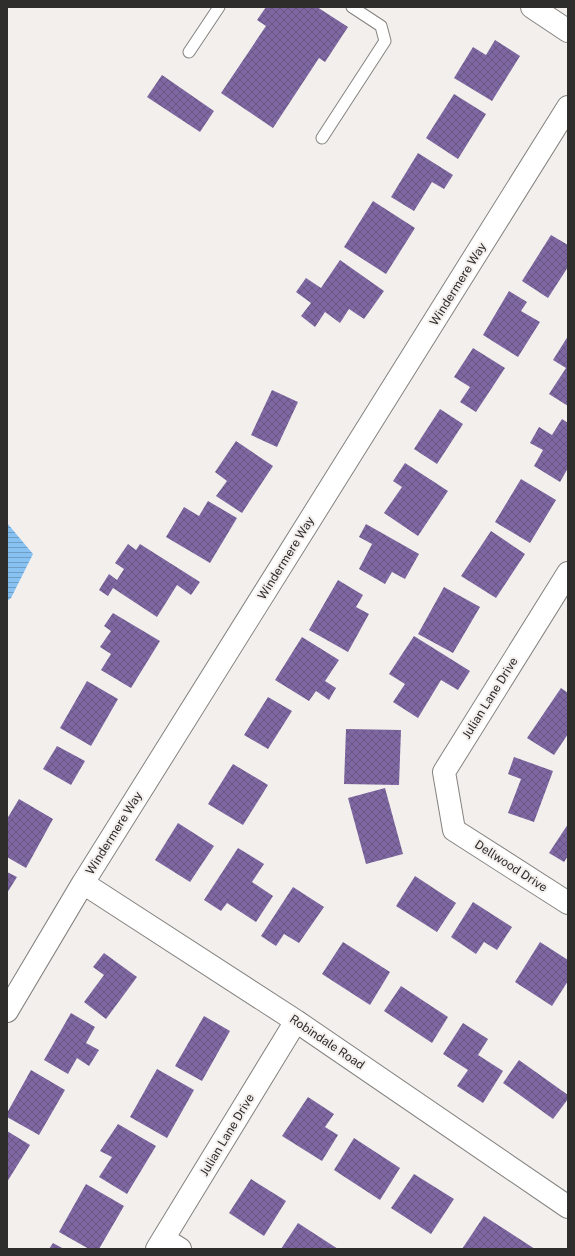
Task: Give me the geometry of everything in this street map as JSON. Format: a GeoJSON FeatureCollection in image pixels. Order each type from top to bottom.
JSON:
{"type":"FeatureCollection","features":[{"type":"Feature","properties":{"kind":"street"},"geometry":{"type":"LineString","coordinates":[[532,7],[568,31]]}},
{"type":"Feature","properties":{"kind":"street","name":"Windermere Way"},"geometry":{"type":"LineString","coordinates":[[7,1011],[83,883],[568,107]]}},
{"type":"Feature","properties":{"kind":"street","name":"Julian Lane Drive"},"geometry":{"type":"LineString","coordinates":[[454,830],[444,772],[568,573]]}},
{"type":"Feature","properties":{"kind":"street","name":"Dellwood Drive"},"geometry":{"type":"LineString","coordinates":[[454,830],[568,903]]}},
{"type":"Feature","properties":{"kind":"street","name":"Robindale Road"},"geometry":{"type":"LineString","coordinates":[[83,883],[296,1021],[568,1207]]}},
{"type":"Feature","properties":{"kind":"street","name":"Julian Lane Drive"},"geometry":{"type":"LineString","coordinates":[[167,1246],[296,1021]]}},
{"type":"Feature","properties":{"kind":"lane"},"geometry":{"type":"LineString","coordinates":[[189,52],[219,7]]}},
{"type":"Feature","properties":{"kind":"lane"},"geometry":{"type":"LineString","coordinates":[[322,138],[385,41],[381,26],[352,7]]}},
{"type":"Feature","properties":{"kind":"water"},"geometry":{"type":"Polygon","coordinates":[[[7,523],[33,554],[11,598],[7,601],[7,523]]]}},
{"type":"Feature","properties":{"kind":"building"},"geometry":{"type":"Polygon","coordinates":[[[266,7],[317,7],[348,27],[325,62],[319,58],[273,128],[221,93],[266,26],[257,20],[266,7]]]}},
{"type":"Feature","properties":{"kind":"building"},"geometry":{"type":"Polygon","coordinates":[[[495,40],[520,56],[492,101],[454,78],[473,47],[486,55],[495,40]]]}},
{"type":"Feature","properties":{"kind":"building"},"geometry":{"type":"Polygon","coordinates":[[[162,75],[214,111],[200,132],[147,97],[162,75]]]}},
{"type":"Feature","properties":{"kind":"building"},"geometry":{"type":"Polygon","coordinates":[[[454,94],[486,114],[458,159],[426,138],[454,94]]]}},
{"type":"Feature","properties":{"kind":"building"},"geometry":{"type":"Polygon","coordinates":[[[418,153],[453,175],[444,189],[432,182],[414,211],[391,197],[418,153]]]}},
{"type":"Feature","properties":{"kind":"building"},"geometry":{"type":"Polygon","coordinates":[[[373,201],[415,228],[386,274],[344,247],[373,201]]]}},
{"type":"Feature","properties":{"kind":"building"},"geometry":{"type":"Polygon","coordinates":[[[551,235],[568,245],[568,267],[548,298],[522,281],[551,235]]]}},
{"type":"Feature","properties":{"kind":"building"},"geometry":{"type":"Polygon","coordinates":[[[340,260],[384,291],[364,319],[349,309],[340,323],[325,312],[315,327],[301,316],[311,303],[296,292],[306,278],[321,288],[340,260]]]}},
{"type":"Feature","properties":{"kind":"building"},"geometry":{"type":"Polygon","coordinates":[[[509,291],[527,302],[521,311],[540,322],[518,357],[483,335],[509,291]]]}},
{"type":"Feature","properties":{"kind":"building"},"geometry":{"type":"Polygon","coordinates":[[[568,336],[568,406],[549,394],[566,368],[553,360],[568,336]]]}},
{"type":"Feature","properties":{"kind":"building"},"geometry":{"type":"Polygon","coordinates":[[[473,348],[505,368],[476,412],[460,402],[470,387],[454,377],[473,348]]]}},
{"type":"Feature","properties":{"kind":"building"},"geometry":{"type":"Polygon","coordinates":[[[272,390],[298,402],[277,447],[251,435],[272,390]]]}},
{"type":"Feature","properties":{"kind":"building"},"geometry":{"type":"Polygon","coordinates":[[[440,409],[463,424],[437,464],[414,449],[440,409]]]}},
{"type":"Feature","properties":{"kind":"building"},"geometry":{"type":"Polygon","coordinates":[[[562,419],[568,423],[568,468],[560,482],[534,466],[543,450],[530,443],[539,427],[552,435],[562,419]]]}},
{"type":"Feature","properties":{"kind":"building"},"geometry":{"type":"Polygon","coordinates":[[[236,441],[273,466],[242,513],[216,496],[227,481],[215,472],[236,441]]]}},
{"type":"Feature","properties":{"kind":"building"},"geometry":{"type":"Polygon","coordinates":[[[405,463],[448,491],[418,536],[384,513],[402,487],[393,481],[405,463]]]}},
{"type":"Feature","properties":{"kind":"building"},"geometry":{"type":"Polygon","coordinates":[[[521,479],[556,500],[530,543],[495,522],[521,479]]]}},
{"type":"Feature","properties":{"kind":"building"},"geometry":{"type":"Polygon","coordinates":[[[208,501],[237,518],[210,563],[166,537],[184,507],[199,516],[208,501]]]}},
{"type":"Feature","properties":{"kind":"building"},"geometry":{"type":"Polygon","coordinates":[[[366,524],[419,554],[405,579],[392,572],[385,584],[359,569],[372,544],[359,537],[366,524]]]}},
{"type":"Feature","properties":{"kind":"building"},"geometry":{"type":"Polygon","coordinates":[[[491,531],[525,554],[496,598],[461,576],[491,531]]]}},
{"type":"Feature","properties":{"kind":"building"},"geometry":{"type":"Polygon","coordinates":[[[128,544],[136,550],[140,544],[200,582],[191,595],[177,585],[157,617],[113,588],[108,596],[99,590],[109,574],[117,580],[124,569],[115,563],[128,544]]]}},
{"type":"Feature","properties":{"kind":"building"},"geometry":{"type":"Polygon","coordinates":[[[338,580],[363,595],[356,607],[369,614],[348,652],[309,630],[338,580]]]}},
{"type":"Feature","properties":{"kind":"building"},"geometry":{"type":"Polygon","coordinates":[[[444,587],[480,607],[453,653],[418,634],[444,587]]]}},
{"type":"Feature","properties":{"kind":"building"},"geometry":{"type":"Polygon","coordinates":[[[113,613],[160,641],[131,688],[101,670],[111,654],[100,647],[111,631],[104,626],[113,613]]]}},
{"type":"Feature","properties":{"kind":"building"},"geometry":{"type":"Polygon","coordinates":[[[414,636],[470,671],[458,690],[441,680],[418,718],[393,702],[405,684],[389,674],[414,636]]]}},
{"type":"Feature","properties":{"kind":"building"},"geometry":{"type":"Polygon","coordinates":[[[302,637],[339,660],[325,681],[336,688],[329,700],[316,691],[309,701],[275,680],[302,637]]]}},
{"type":"Feature","properties":{"kind":"building"},"geometry":{"type":"Polygon","coordinates":[[[87,681],[118,699],[91,746],[60,728],[87,681]]]}},
{"type":"Feature","properties":{"kind":"building"},"geometry":{"type":"Polygon","coordinates":[[[561,688],[568,693],[568,734],[554,755],[527,738],[561,688]]]}},
{"type":"Feature","properties":{"kind":"building"},"geometry":{"type":"Polygon","coordinates":[[[268,697],[292,711],[268,749],[244,735],[268,697]]]}},
{"type":"Feature","properties":{"kind":"building"},"geometry":{"type":"Polygon","coordinates":[[[346,729],[401,730],[399,785],[344,784],[346,729]]]}},
{"type":"Feature","properties":{"kind":"building"},"geometry":{"type":"Polygon","coordinates":[[[57,746],[85,761],[71,785],[43,769],[57,746]]]}},
{"type":"Feature","properties":{"kind":"building"},"geometry":{"type":"Polygon","coordinates":[[[514,757],[553,771],[534,822],[508,813],[521,779],[508,774],[514,757]]]}},
{"type":"Feature","properties":{"kind":"building"},"geometry":{"type":"Polygon","coordinates":[[[233,764],[268,785],[243,825],[208,804],[233,764]]]}},
{"type":"Feature","properties":{"kind":"building"},"geometry":{"type":"Polygon","coordinates":[[[385,788],[403,854],[366,864],[348,798],[385,788]]]}},
{"type":"Feature","properties":{"kind":"building"},"geometry":{"type":"Polygon","coordinates":[[[19,799],[53,819],[26,868],[7,857],[7,819],[19,799]]]}},
{"type":"Feature","properties":{"kind":"building"},"geometry":{"type":"Polygon","coordinates":[[[178,823],[214,846],[190,882],[155,860],[178,823]]]}},
{"type":"Feature","properties":{"kind":"building"},"geometry":{"type":"Polygon","coordinates":[[[568,824],[568,856],[564,862],[549,853],[568,824]]]}},
{"type":"Feature","properties":{"kind":"building"},"geometry":{"type":"Polygon","coordinates":[[[238,848],[264,864],[252,882],[273,896],[256,922],[227,903],[221,911],[204,900],[238,848]]]}},
{"type":"Feature","properties":{"kind":"building"},"geometry":{"type":"Polygon","coordinates":[[[7,872],[17,877],[7,893],[7,872]]]}},
{"type":"Feature","properties":{"kind":"building"},"geometry":{"type":"Polygon","coordinates":[[[415,876],[456,903],[437,932],[396,906],[415,876]]]}},
{"type":"Feature","properties":{"kind":"building"},"geometry":{"type":"Polygon","coordinates":[[[293,887],[324,907],[299,943],[284,934],[276,946],[261,936],[293,887]]]}},
{"type":"Feature","properties":{"kind":"building"},"geometry":{"type":"Polygon","coordinates":[[[473,902],[512,927],[497,950],[484,942],[476,954],[451,937],[473,902]]]}},
{"type":"Feature","properties":{"kind":"building"},"geometry":{"type":"Polygon","coordinates":[[[343,942],[390,972],[370,1005],[322,974],[343,942]]]}},
{"type":"Feature","properties":{"kind":"building"},"geometry":{"type":"Polygon","coordinates":[[[540,942],[568,960],[568,981],[552,1006],[515,982],[540,942]]]}},
{"type":"Feature","properties":{"kind":"building"},"geometry":{"type":"Polygon","coordinates":[[[104,953],[137,977],[106,1019],[84,1002],[104,975],[93,967],[104,953]]]}},
{"type":"Feature","properties":{"kind":"building"},"geometry":{"type":"Polygon","coordinates":[[[401,986],[448,1017],[432,1043],[384,1011],[401,986]]]}},
{"type":"Feature","properties":{"kind":"building"},"geometry":{"type":"Polygon","coordinates":[[[71,1013],[95,1027],[86,1043],[99,1050],[89,1066],[77,1058],[68,1074],[44,1060],[71,1013]]]}},
{"type":"Feature","properties":{"kind":"building"},"geometry":{"type":"Polygon","coordinates":[[[204,1016],[230,1031],[202,1081],[175,1066],[204,1016]]]}},
{"type":"Feature","properties":{"kind":"building"},"geometry":{"type":"Polygon","coordinates":[[[463,1023],[488,1039],[478,1055],[503,1071],[483,1103],[457,1086],[468,1070],[443,1054],[463,1023]]]}},
{"type":"Feature","properties":{"kind":"building"},"geometry":{"type":"Polygon","coordinates":[[[519,1060],[568,1095],[568,1099],[553,1119],[503,1083],[519,1060]]]}},
{"type":"Feature","properties":{"kind":"building"},"geometry":{"type":"Polygon","coordinates":[[[157,1069],[194,1090],[167,1138],[130,1117],[157,1069]]]}},
{"type":"Feature","properties":{"kind":"building"},"geometry":{"type":"Polygon","coordinates":[[[31,1070],[65,1090],[39,1135],[7,1117],[7,1113],[31,1070]]]}},
{"type":"Feature","properties":{"kind":"building"},"geometry":{"type":"Polygon","coordinates":[[[308,1097],[334,1114],[325,1127],[338,1135],[322,1161],[282,1136],[308,1097]]]}},
{"type":"Feature","properties":{"kind":"building"},"geometry":{"type":"Polygon","coordinates":[[[118,1124],[156,1146],[127,1194],[99,1177],[112,1157],[100,1151],[118,1124]]]}},
{"type":"Feature","properties":{"kind":"building"},"geometry":{"type":"Polygon","coordinates":[[[7,1131],[30,1145],[7,1182],[7,1131]]]}},
{"type":"Feature","properties":{"kind":"building"},"geometry":{"type":"Polygon","coordinates":[[[354,1138],[400,1168],[380,1200],[334,1170],[354,1138]]]}},
{"type":"Feature","properties":{"kind":"building"},"geometry":{"type":"Polygon","coordinates":[[[414,1174],[454,1199],[431,1234],[391,1208],[414,1174]]]}},
{"type":"Feature","properties":{"kind":"building"},"geometry":{"type":"Polygon","coordinates":[[[251,1179],[286,1201],[264,1236],[229,1213],[251,1179]]]}},
{"type":"Feature","properties":{"kind":"building"},"geometry":{"type":"Polygon","coordinates":[[[86,1184],[124,1206],[99,1249],[89,1249],[59,1232],[86,1184]]]}},
{"type":"Feature","properties":{"kind":"building"},"geometry":{"type":"Polygon","coordinates":[[[484,1216],[535,1249],[462,1249],[484,1216]]]}},
{"type":"Feature","properties":{"kind":"building"},"geometry":{"type":"Polygon","coordinates":[[[298,1223],[338,1249],[281,1249],[298,1223]]]}},
{"type":"Feature","properties":{"kind":"building"},"geometry":{"type":"Polygon","coordinates":[[[53,1243],[64,1249],[49,1249],[53,1243]]]}}]}
